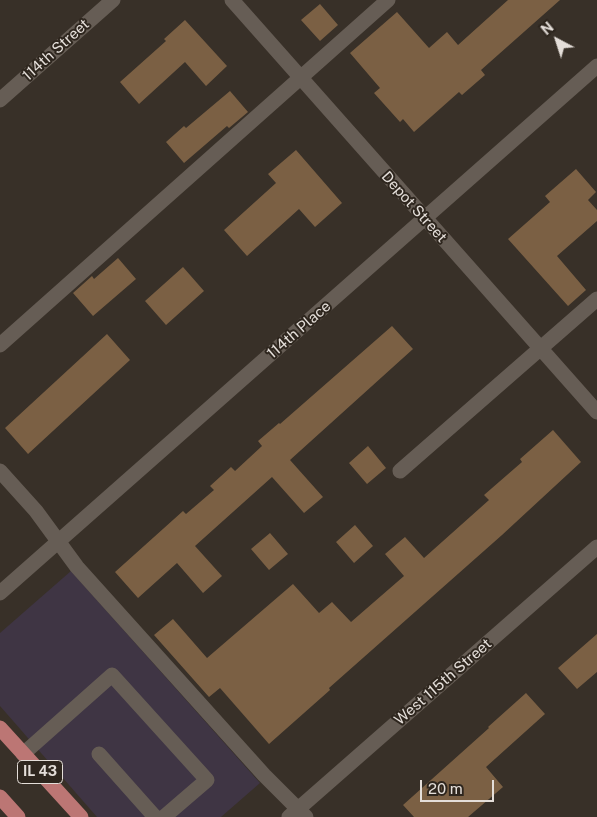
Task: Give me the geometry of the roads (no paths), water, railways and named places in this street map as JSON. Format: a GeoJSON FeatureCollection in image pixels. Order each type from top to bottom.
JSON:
{"type":"FeatureCollection","features":[{"type":"Feature","properties":{"kind":"main road","name":"IL 43"},"geometry":{"type":"LineString","coordinates":[[0,728],[81,817]]}},
{"type":"Feature","properties":{"kind":"main road","name":"IL 43"},"geometry":{"type":"LineString","coordinates":[[0,797],[18,817]]}},
{"type":"Feature","properties":{"kind":"street","name":"114th Street"},"geometry":{"type":"LineString","coordinates":[[0,100],[113,0]]}},
{"type":"Feature","properties":{"kind":"street","name":"Depot Street"},"geometry":{"type":"LineString","coordinates":[[232,0],[597,412]]}},
{"type":"Feature","properties":{"kind":"street"},"geometry":{"type":"LineString","coordinates":[[0,345],[388,0]]}},
{"type":"Feature","properties":{"kind":"street","name":"114th Place"},"geometry":{"type":"LineString","coordinates":[[0,593],[597,66]]}},
{"type":"Feature","properties":{"kind":"street"},"geometry":{"type":"LineString","coordinates":[[400,471],[597,299]]}},
{"type":"Feature","properties":{"kind":"street"},"geometry":{"type":"LineString","coordinates":[[0,471],[36,511],[84,574],[298,814]]}},
{"type":"Feature","properties":{"kind":"street","name":"West 115th Street"},"geometry":{"type":"LineString","coordinates":[[298,814],[597,547]]}},
{"type":"Feature","properties":{"kind":"street"},"geometry":{"type":"LineString","coordinates":[[24,754],[112,675],[207,780],[164,817]]}},
{"type":"Feature","properties":{"kind":"street"},"geometry":{"type":"LineString","coordinates":[[99,754],[155,817]]}}]}
